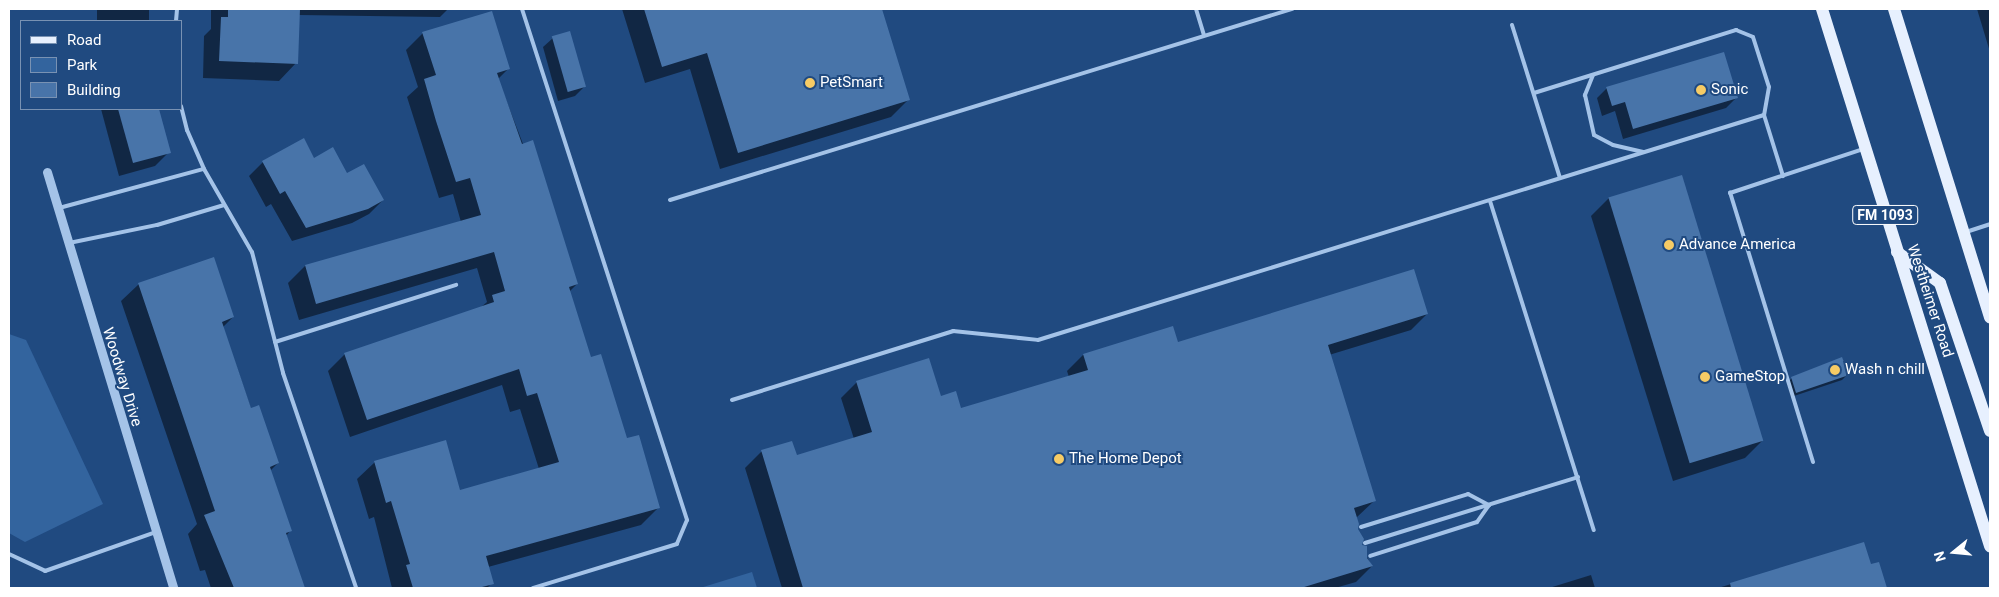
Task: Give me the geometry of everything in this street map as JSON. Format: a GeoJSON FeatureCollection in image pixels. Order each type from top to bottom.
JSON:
{"type":"FeatureCollection","features":[{"type":"Feature","properties":{"kind":"main road","name":"Westheimer Road"},"geometry":{"type":"LineString","coordinates":[[1822,9],[1990,546]]}},
{"type":"Feature","properties":{"kind":"main road"},"geometry":{"type":"LineString","coordinates":[[1894,9],[1990,317]]}},
{"type":"Feature","properties":{"kind":"main road"},"geometry":{"type":"LineString","coordinates":[[1897,252],[1940,283],[1990,431]]}},
{"type":"Feature","properties":{"kind":"street","name":"Woodway Drive"},"geometry":{"type":"LineString","coordinates":[[47,172],[67,244],[173,588]]}},
{"type":"Feature","properties":{"kind":"lane"},"geometry":{"type":"LineString","coordinates":[[522,9],[687,520],[677,544],[534,588]]}},
{"type":"Feature","properties":{"kind":"lane"},"geometry":{"type":"LineString","coordinates":[[1196,9],[1204,36]]}},
{"type":"Feature","properties":{"kind":"lane"},"geometry":{"type":"LineString","coordinates":[[670,200],[1292,9]]}},
{"type":"Feature","properties":{"kind":"lane"},"geometry":{"type":"LineString","coordinates":[[1512,25],[1560,178]]}},
{"type":"Feature","properties":{"kind":"lane"},"geometry":{"type":"LineString","coordinates":[[1534,93],[1736,30],[1753,37],[1769,87],[1764,114],[1783,176]]}},
{"type":"Feature","properties":{"kind":"lane"},"geometry":{"type":"LineString","coordinates":[[1593,75],[1585,95],[1594,135],[1613,146],[1646,152]]}},
{"type":"Feature","properties":{"kind":"lane"},"geometry":{"type":"LineString","coordinates":[[182,110],[187,130],[204,169],[252,252],[275,342],[356,588]]}},
{"type":"Feature","properties":{"kind":"lane"},"geometry":{"type":"LineString","coordinates":[[732,400],[953,332],[1038,340],[1490,201],[1764,114]]}},
{"type":"Feature","properties":{"kind":"lane"},"geometry":{"type":"LineString","coordinates":[[1813,462],[1730,193],[1865,148]]}},
{"type":"Feature","properties":{"kind":"lane"},"geometry":{"type":"LineString","coordinates":[[57,209],[204,169]]}},
{"type":"Feature","properties":{"kind":"lane"},"geometry":{"type":"LineString","coordinates":[[1490,201],[1594,530]]}},
{"type":"Feature","properties":{"kind":"lane"},"geometry":{"type":"LineString","coordinates":[[67,244],[156,226],[224,205]]}},
{"type":"Feature","properties":{"kind":"lane"},"geometry":{"type":"LineString","coordinates":[[1964,232],[1990,224]]}},
{"type":"Feature","properties":{"kind":"lane"},"geometry":{"type":"LineString","coordinates":[[275,342],[456,285]]}},
{"type":"Feature","properties":{"kind":"lane"},"geometry":{"type":"LineString","coordinates":[[1365,543],[1578,477]]}},
{"type":"Feature","properties":{"kind":"lane"},"geometry":{"type":"LineString","coordinates":[[1361,527],[1468,494],[1489,505]]}},
{"type":"Feature","properties":{"kind":"lane"},"geometry":{"type":"LineString","coordinates":[[1370,556],[1476,522],[1489,505]]}},
{"type":"Feature","properties":{"kind":"lane"},"geometry":{"type":"LineString","coordinates":[[9,554],[45,571],[156,532]]}},
{"type":"Feature","properties":{"kind":"green space"},"geometry":{"type":"Polygon","coordinates":[[[9,334],[26,340],[103,504],[25,542],[9,533],[9,334]]]}},
{"type":"Feature","properties":{"kind":"green space"},"geometry":{"type":"Polygon","coordinates":[[[752,572],[757,588],[700,588],[752,572]]]}},
{"type":"Feature","properties":{"kind":"building"},"geometry":{"type":"Polygon","coordinates":[[[228,9],[300,9],[298,64],[219,61],[221,17],[228,17],[228,9]]]}},
{"type":"Feature","properties":{"kind":"building","name":"PetSmart"},"geometry":{"type":"Polygon","coordinates":[[[644,9],[882,9],[910,100],[738,153],[707,53],[662,67],[644,9]]]}},
{"type":"Feature","properties":{"kind":"building"},"geometry":{"type":"Polygon","coordinates":[[[492,11],[510,69],[497,73],[522,144],[533,140],[578,284],[569,287],[591,357],[601,354],[627,438],[639,435],[660,508],[486,556],[494,584],[478,588],[413,588],[406,565],[410,564],[391,501],[386,503],[374,461],[446,440],[460,490],[559,462],[537,393],[527,396],[519,369],[367,420],[344,353],[494,302],[492,295],[505,291],[494,252],[316,304],[305,265],[481,215],[470,178],[456,182],[436,121],[424,79],[436,75],[422,32],[492,11]]]}},
{"type":"Feature","properties":{"kind":"building"},"geometry":{"type":"Polygon","coordinates":[[[570,31],[586,87],[568,92],[552,36],[570,31]]]}},
{"type":"Feature","properties":{"kind":"building"},"geometry":{"type":"Polygon","coordinates":[[[1724,52],[1738,98],[1633,129],[1625,102],[1612,106],[1606,87],[1724,52]]]}},
{"type":"Feature","properties":{"kind":"building"},"geometry":{"type":"Polygon","coordinates":[[[118,110],[159,110],[171,153],[133,163],[118,110]]]}},
{"type":"Feature","properties":{"kind":"building"},"geometry":{"type":"Polygon","coordinates":[[[304,138],[314,158],[333,147],[347,173],[364,164],[384,200],[368,209],[306,228],[285,191],[280,194],[262,161],[304,138]]]}},
{"type":"Feature","properties":{"kind":"building"},"geometry":{"type":"Polygon","coordinates":[[[1682,175],[1763,441],[1690,463],[1608,198],[1682,175]]]}},
{"type":"Feature","properties":{"kind":"building"},"geometry":{"type":"Polygon","coordinates":[[[214,257],[234,317],[222,322],[251,408],[259,405],[279,463],[270,467],[292,531],[286,533],[305,588],[234,588],[204,515],[215,511],[138,283],[214,257]]]}},
{"type":"Feature","properties":{"kind":"building","name":"The Home Depot"},"geometry":{"type":"Polygon","coordinates":[[[1414,269],[1428,314],[1328,345],[1376,501],[1354,508],[1359,524],[1358,529],[1364,539],[1362,545],[1367,546],[1367,558],[1373,566],[1301,588],[803,588],[761,450],[792,441],[797,455],[872,432],[856,381],[929,358],[941,396],[956,391],[961,408],[1088,370],[1083,354],[1173,326],[1178,342],[1414,269]]]}},
{"type":"Feature","properties":{"kind":"building"},"geometry":{"type":"Polygon","coordinates":[[[1842,357],[1849,375],[1796,393],[1791,377],[1842,357]]]}},
{"type":"Feature","properties":{"kind":"building"},"geometry":{"type":"Polygon","coordinates":[[[1864,542],[1871,564],[1879,562],[1887,588],[1731,588],[1730,583],[1864,542]]]}},
{"type":"Feature","properties":{"kind":"place","name":"PetSmart"},"geometry":{"type":"Point","coordinates":[810,83]}},
{"type":"Feature","properties":{"kind":"place","name":"Sonic"},"geometry":{"type":"Point","coordinates":[1701,90]}},
{"type":"Feature","properties":{"kind":"place","name":"Advance America"},"geometry":{"type":"Point","coordinates":[1669,245]}},
{"type":"Feature","properties":{"kind":"place","name":"Wash n chill"},"geometry":{"type":"Point","coordinates":[1835,370]}},
{"type":"Feature","properties":{"kind":"place","name":"GameStop"},"geometry":{"type":"Point","coordinates":[1705,377]}},
{"type":"Feature","properties":{"kind":"place","name":"The Home Depot"},"geometry":{"type":"Point","coordinates":[1059,459]}}]}
